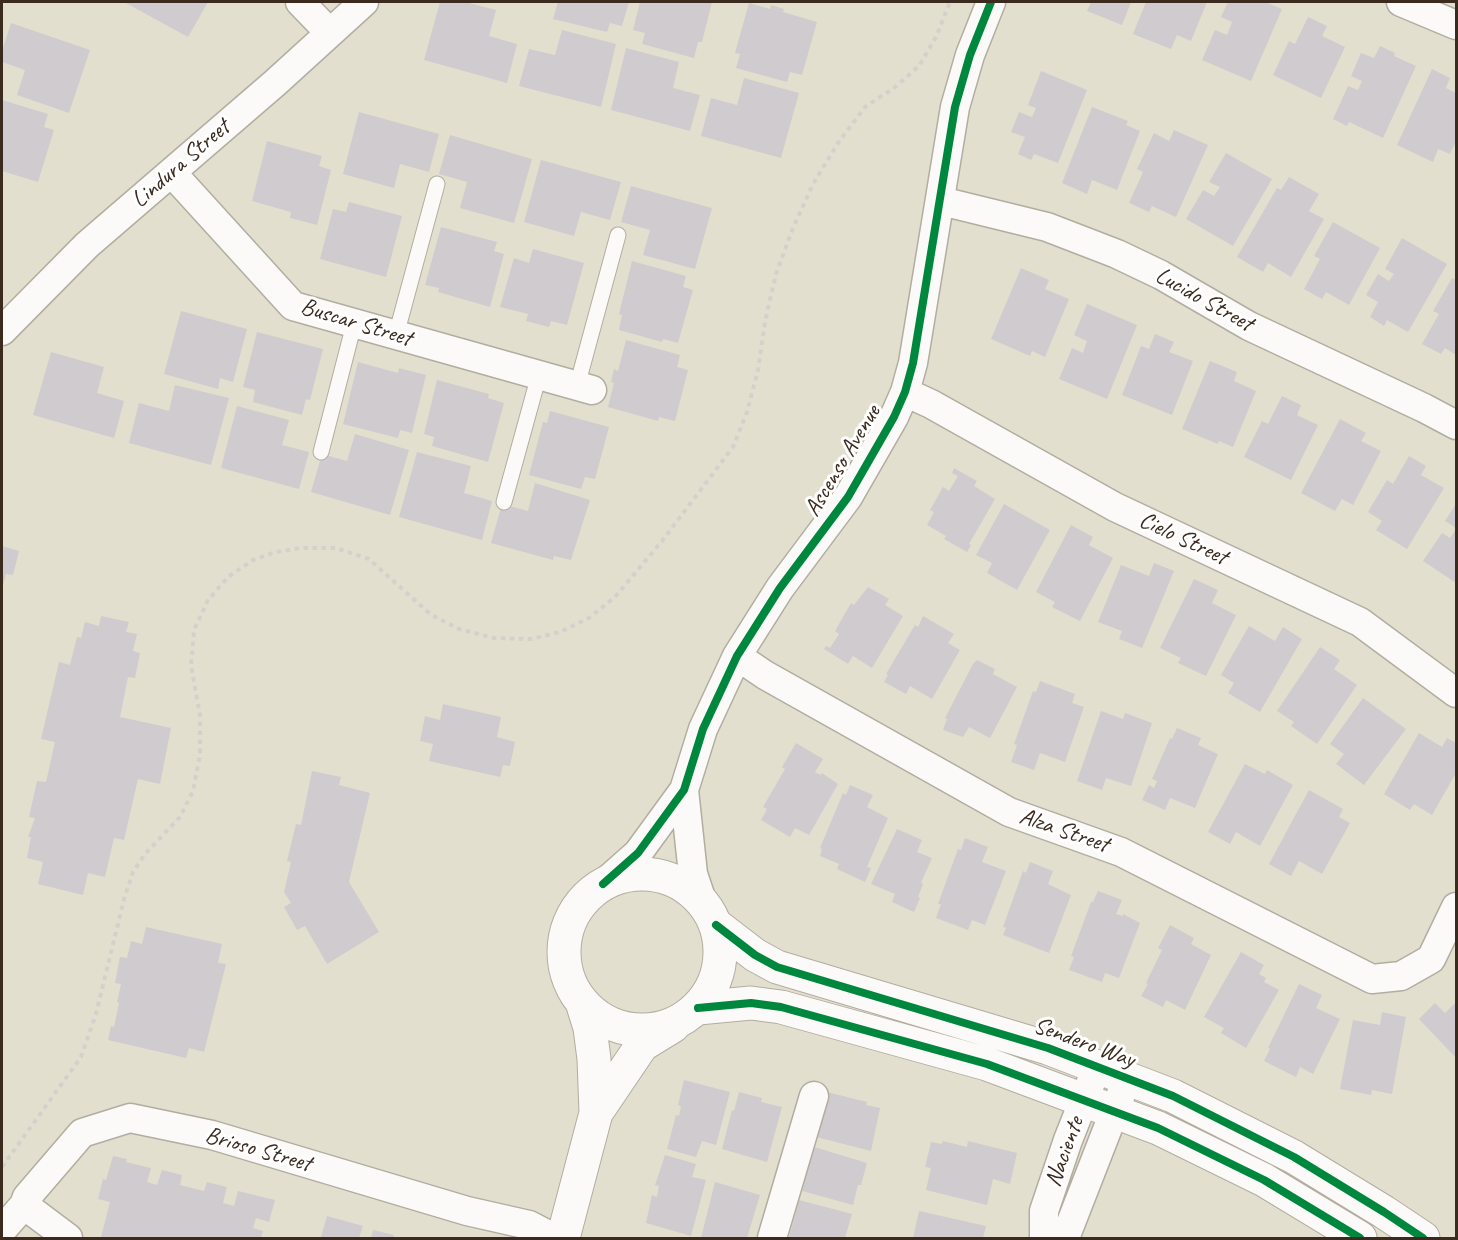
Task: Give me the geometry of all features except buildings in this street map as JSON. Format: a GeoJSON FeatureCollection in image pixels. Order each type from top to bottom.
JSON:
{"type":"FeatureCollection","features":[{"type":"Feature","properties":{"kind":"street"},"geometry":{"type":"LineString","coordinates":[[300,2],[330,33]]}},
{"type":"Feature","properties":{"kind":"street","name":"Lindura Street"},"geometry":{"type":"LineString","coordinates":[[6,316],[364,2]]}},
{"type":"Feature","properties":{"kind":"street","name":"Ascenso Avenue"},"geometry":{"type":"LineString","coordinates":[[563,1239],[596,1113],[590,1028],[582,1002],[568,978],[564,951],[568,924],[582,901],[638,853],[684,790],[703,729],[737,657],[780,588],[848,497],[874,453],[904,392],[913,363],[955,107],[970,55],[991,2]]}},
{"type":"Feature","properties":{"kind":"street"},"geometry":{"type":"LineString","coordinates":[[1401,2],[1456,25]]}},
{"type":"Feature","properties":{"kind":"street","name":"Buscar Street"},"geometry":{"type":"LineString","coordinates":[[172,172],[293,306],[585,388]]}},
{"type":"Feature","properties":{"kind":"street","name":"Lucido Street"},"geometry":{"type":"LineString","coordinates":[[941,201],[1047,227],[1118,254],[1161,275],[1249,326],[1456,425]]}},
{"type":"Feature","properties":{"kind":"street","name":"Cielo Street"},"geometry":{"type":"LineString","coordinates":[[904,392],[931,404],[1114,507],[1360,622],[1456,693]]}},
{"type":"Feature","properties":{"kind":"street","name":"Alza Street"},"geometry":{"type":"LineString","coordinates":[[737,657],[1009,812],[1121,852],[1372,979],[1401,976],[1431,958],[1456,907]]}},
{"type":"Feature","properties":{"kind":"street","name":"Ascenso Avenue"},"geometry":{"type":"LineString","coordinates":[[596,1113],[642,1045],[690,1014],[711,990],[719,969],[721,947],[692,865],[684,790]]}},
{"type":"Feature","properties":{"kind":"street","name":"Ascenso Avenue"},"geometry":{"type":"LineString","coordinates":[[603,884],[629,874],[656,874],[682,884],[709,913]]}},
{"type":"Feature","properties":{"kind":"street","name":"Sendero Way"},"geometry":{"type":"LineString","coordinates":[[709,913],[755,955],[777,967],[1048,1048],[1173,1096],[1294,1157],[1384,1212],[1423,1239]]}},
{"type":"Feature","properties":{"kind":"street","name":"Ascenso Avenue"},"geometry":{"type":"LineString","coordinates":[[582,1002],[602,1020],[628,1029],[655,1030],[690,1014]]}},
{"type":"Feature","properties":{"kind":"street"},"geometry":{"type":"LineString","coordinates":[[690,1014],[751,1003],[781,1007],[987,1064],[1116,1110],[1158,1128],[1264,1180],[1360,1239]]}},
{"type":"Feature","properties":{"kind":"street","name":"Naciente"},"geometry":{"type":"LineString","coordinates":[[1044,1239],[1044,1211],[1068,1140],[1097,1067]]}},
{"type":"Feature","properties":{"kind":"street","name":"Naciente"},"geometry":{"type":"LineString","coordinates":[[1065,1239],[1127,1079]]}},
{"type":"Feature","properties":{"kind":"street"},"geometry":{"type":"LineString","coordinates":[[772,1239],[814,1096]]}},
{"type":"Feature","properties":{"kind":"street","name":"Brioso Street"},"geometry":{"type":"LineString","coordinates":[[2,1230],[82,1133],[130,1118],[212,1135],[467,1211],[528,1225],[554,1239]]}},
{"type":"Feature","properties":{"kind":"street"},"geometry":{"type":"LineString","coordinates":[[24,1205],[68,1239]]}},
{"type":"Feature","properties":{"kind":"lane"},"geometry":{"type":"LineString","coordinates":[[396,335],[437,184]]}},
{"type":"Feature","properties":{"kind":"lane"},"geometry":{"type":"LineString","coordinates":[[585,388],[618,235]]}},
{"type":"Feature","properties":{"kind":"lane"},"geometry":{"type":"LineString","coordinates":[[321,452],[354,324]]}},
{"type":"Feature","properties":{"kind":"lane"},"geometry":{"type":"LineString","coordinates":[[504,502],[539,375]]}},
{"type":"Feature","properties":{"kind":"path"},"geometry":{"type":"LineString","coordinates":[[2,1167],[81,1057],[96,1014],[124,899],[133,872],[145,854],[180,817],[193,790],[200,755],[200,715],[191,666],[194,630],[208,600],[228,577],[253,560],[276,552],[301,548],[336,548],[369,559],[430,614],[467,632],[494,639],[531,639],[560,632],[589,618],[615,597],[733,447],[747,412],[758,370],[765,322],[776,274],[813,184],[838,143],[865,107],[894,88],[918,66],[936,37],[950,2]]}},
{"type":"Feature","properties":{"kind":"cycle path"},"geometry":{"type":"LineString","coordinates":[[603,884],[638,853],[684,790],[703,729],[737,656],[780,588],[848,497],[894,417],[905,392],[913,363],[955,107],[970,55],[991,2]]}},
{"type":"Feature","properties":{"kind":"cycle path"},"geometry":{"type":"LineString","coordinates":[[716,925],[755,955],[777,967],[1048,1048],[1173,1096],[1294,1157],[1423,1238]]}},
{"type":"Feature","properties":{"kind":"cycle path"},"geometry":{"type":"LineString","coordinates":[[698,1008],[751,1003],[781,1007],[987,1064],[1158,1128],[1264,1180],[1360,1238]]}}]}
